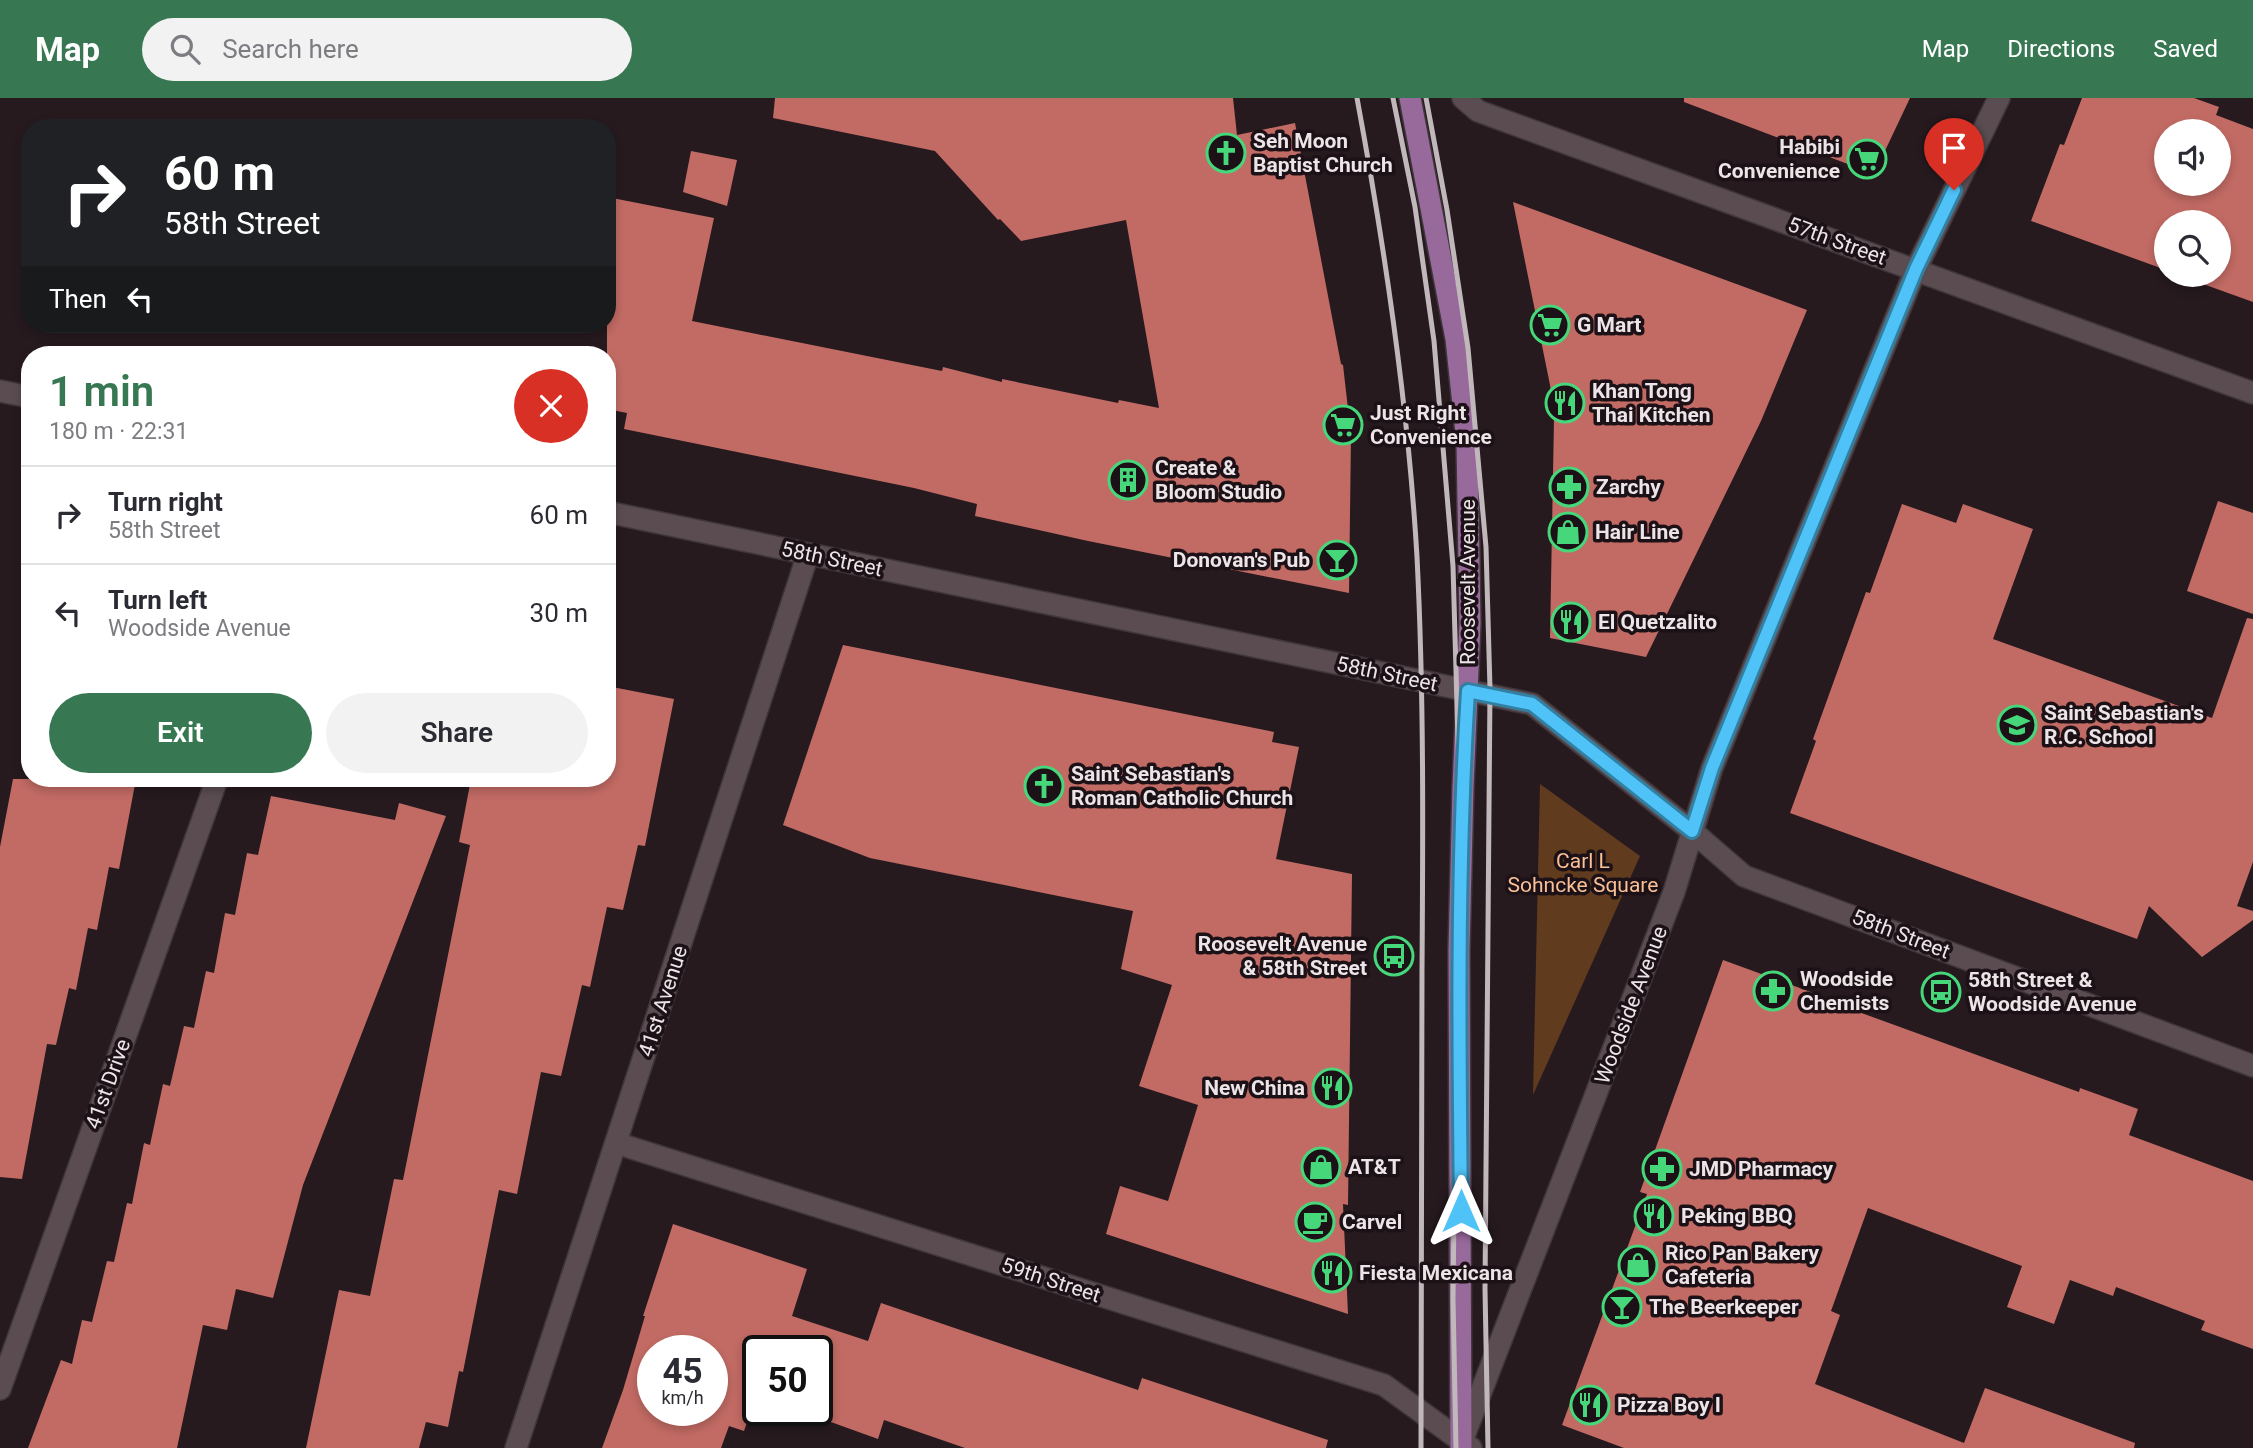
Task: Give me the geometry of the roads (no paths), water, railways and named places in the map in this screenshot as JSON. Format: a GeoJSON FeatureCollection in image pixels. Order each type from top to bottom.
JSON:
{"type":"FeatureCollection","features":[{"type":"Feature","properties":{"kind":"main road","name":"Roosevelt Avenue"},"geometry":{"type":"LineString","coordinates":[[1410,98],[1456,339],[1467,442],[1470,623],[1459,950],[1463,1446]]}},
{"type":"Feature","properties":{"kind":"street","name":"57th Street"},"geometry":{"type":"LineString","coordinates":[[1463,98],[1478,111],[2253,393]]}},
{"type":"Feature","properties":{"kind":"street","name":"Woodside Avenue"},"geometry":{"type":"LineString","coordinates":[[1463,1446],[1674,892],[1712,768],[1916,269],[1999,98]]}},
{"type":"Feature","properties":{"kind":"street"},"geometry":{"type":"LineString","coordinates":[[0,391],[21,395]]}},
{"type":"Feature","properties":{"kind":"street","name":"58th Street"},"geometry":{"type":"LineString","coordinates":[[616,515],[1532,704],[1692,831],[1744,876],[2253,1066]]}},
{"type":"Feature","properties":{"kind":"street","name":"41st Avenue"},"geometry":{"type":"LineString","coordinates":[[516,1448],[792,607],[807,554]]}},
{"type":"Feature","properties":{"kind":"street","name":"41st Drive"},"geometry":{"type":"LineString","coordinates":[[0,1389],[214,787]]}},
{"type":"Feature","properties":{"kind":"street","name":"59th Street"},"geometry":{"type":"LineString","coordinates":[[615,1143],[1384,1385],[1463,1446]]}},
{"type":"Feature","properties":{"kind":"railway"},"geometry":{"type":"LineString","coordinates":[[1357,98],[1394,326],[1408,442],[1417,557],[1422,764],[1421,1448]]}},
{"type":"Feature","properties":{"kind":"railway"},"geometry":{"type":"LineString","coordinates":[[1393,98],[1415,207],[1434,341],[1453,566],[1459,775],[1453,1299],[1456,1448]]}},
{"type":"Feature","properties":{"kind":"railway"},"geometry":{"type":"LineString","coordinates":[[1426,98],[1447,210],[1468,348],[1486,547],[1490,689],[1485,1289],[1488,1448]]}},
{"type":"Feature","properties":{"kind":"place","name":"Seh Moon Baptist Church"},"geometry":{"type":"Point","coordinates":[1226,153]}},
{"type":"Feature","properties":{"kind":"place","name":"Habibi Convenience"},"geometry":{"type":"Point","coordinates":[1867,159]}},
{"type":"Feature","properties":{"kind":"place","name":"G Mart"},"geometry":{"type":"Point","coordinates":[1550,325]}},
{"type":"Feature","properties":{"kind":"place","name":"Khan Tong Thai Kitchen"},"geometry":{"type":"Point","coordinates":[1565,403]}},
{"type":"Feature","properties":{"kind":"place","name":"Just Right Convenience"},"geometry":{"type":"Point","coordinates":[1343,425]}},
{"type":"Feature","properties":{"kind":"place","name":"Create & Bloom Studio"},"geometry":{"type":"Point","coordinates":[1128,480]}},
{"type":"Feature","properties":{"kind":"place","name":"Zarchy"},"geometry":{"type":"Point","coordinates":[1569,487]}},
{"type":"Feature","properties":{"kind":"place","name":"Hair Line"},"geometry":{"type":"Point","coordinates":[1568,532]}},
{"type":"Feature","properties":{"kind":"place","name":"Donovan's Pub"},"geometry":{"type":"Point","coordinates":[1337,560]}},
{"type":"Feature","properties":{"kind":"place","name":"El Quetzalito"},"geometry":{"type":"Point","coordinates":[1571,622]}},
{"type":"Feature","properties":{"kind":"place","name":"Saint Sebastian's R.C. School"},"geometry":{"type":"Point","coordinates":[2017,725]}},
{"type":"Feature","properties":{"kind":"place","name":"Saint Sebastian's Roman Catholic Church"},"geometry":{"type":"Point","coordinates":[1044,786]}},
{"type":"Feature","properties":{"kind":"place","name":"Roosevelt Avenue & 58th Street"},"geometry":{"type":"Point","coordinates":[1394,956]}},
{"type":"Feature","properties":{"kind":"place","name":"Woodside Chemists"},"geometry":{"type":"Point","coordinates":[1773,991]}},
{"type":"Feature","properties":{"kind":"place","name":"58th Street & Woodside Avenue"},"geometry":{"type":"Point","coordinates":[1941,992]}},
{"type":"Feature","properties":{"kind":"place","name":"New China"},"geometry":{"type":"Point","coordinates":[1332,1088]}},
{"type":"Feature","properties":{"kind":"place","name":"AT&T"},"geometry":{"type":"Point","coordinates":[1321,1167]}},
{"type":"Feature","properties":{"kind":"place","name":"JMD Pharmacy"},"geometry":{"type":"Point","coordinates":[1662,1169]}},
{"type":"Feature","properties":{"kind":"place","name":"Peking BBQ"},"geometry":{"type":"Point","coordinates":[1654,1216]}},
{"type":"Feature","properties":{"kind":"place","name":"Carvel"},"geometry":{"type":"Point","coordinates":[1315,1222]}},
{"type":"Feature","properties":{"kind":"place","name":"Rico Pan Bakery Cafeteria"},"geometry":{"type":"Point","coordinates":[1638,1265]}},
{"type":"Feature","properties":{"kind":"place","name":"Fiesta Mexicana"},"geometry":{"type":"Point","coordinates":[1332,1273]}},
{"type":"Feature","properties":{"kind":"place","name":"The Beerkeeper"},"geometry":{"type":"Point","coordinates":[1622,1307]}},
{"type":"Feature","properties":{"kind":"place","name":"Pizza Boy I"},"geometry":{"type":"Point","coordinates":[1590,1405]}},
{"type":"Feature","properties":{"kind":"park label","name":"Carl L Sohncke Square"},"geometry":{"type":"Point","coordinates":[1583,873]}}]}
